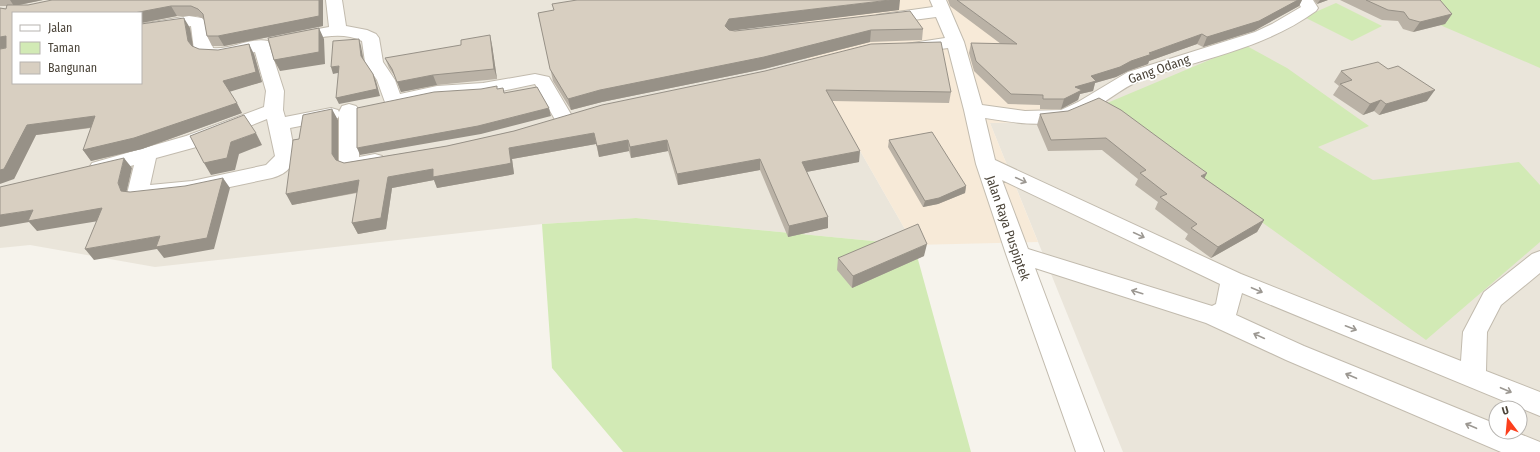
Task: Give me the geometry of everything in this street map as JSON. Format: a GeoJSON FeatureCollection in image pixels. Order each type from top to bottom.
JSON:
{"type":"FeatureCollection","features":[{"type":"Feature","properties":{"kind":"street"},"geometry":{"type":"LineString","coordinates":[[334,0],[338,22],[336,31]]}},
{"type":"Feature","properties":{"kind":"street"},"geometry":{"type":"LineString","coordinates":[[866,21],[940,6]]}},
{"type":"Feature","properties":{"kind":"street","name":"Jalan Raya Puspiptek"},"geometry":{"type":"LineString","coordinates":[[940,6],[955,42],[974,110],[986,164],[1017,254],[1090,452]]}},
{"type":"Feature","properties":{"kind":"street","name":"Gang Odang"},"geometry":{"type":"LineString","coordinates":[[974,110],[1004,115],[1042,117],[1066,115],[1082,108],[1132,77],[1250,39],[1284,26],[1302,8]]}},
{"type":"Feature","properties":{"kind":"street"},"geometry":{"type":"LineString","coordinates":[[142,29],[189,21],[196,22],[200,25],[203,50],[208,53],[220,53],[336,31],[355,32],[370,38],[374,62],[386,80],[371,105],[350,165],[396,157]]}},
{"type":"Feature","properties":{"kind":"street"},"geometry":{"type":"LineString","coordinates":[[899,48],[913,48],[955,42]]}},
{"type":"Feature","properties":{"kind":"street"},"geometry":{"type":"LineString","coordinates":[[146,156],[138,194],[192,188],[272,171],[283,162],[285,156],[276,117],[275,91],[262,45]]}},
{"type":"Feature","properties":{"kind":"street"},"geometry":{"type":"LineString","coordinates":[[81,172],[146,156],[276,117],[371,105],[437,92],[483,90],[535,79],[543,81],[572,118],[544,126]]}},
{"type":"Feature","properties":{"kind":"street"},"geometry":{"type":"LineString","coordinates":[[986,164],[1233,280],[1540,404]]}},
{"type":"Feature","properties":{"kind":"street"},"geometry":{"type":"LineString","coordinates":[[1017,254],[1214,316],[1295,353],[1532,452]]}},
{"type":"Feature","properties":{"kind":"street"},"geometry":{"type":"LineString","coordinates":[[1473,376],[1475,332],[1492,299],[1540,260]]}},
{"type":"Feature","properties":{"kind":"street"},"geometry":{"type":"LineString","coordinates":[[1214,316],[1227,309],[1233,280]]}},
{"type":"Feature","properties":{"kind":"shaded area"},"geometry":{"type":"Polygon","coordinates":[[[0,0],[789,0],[801,19],[803,51],[914,245],[636,218],[542,224],[155,267],[30,245],[0,248],[0,0]]]}},
{"type":"Feature","properties":{"kind":"shaded area"},"geometry":{"type":"Polygon","coordinates":[[[789,0],[998,0],[1064,122],[990,123],[1038,242],[914,245],[793,32],[801,19],[789,0]]]}},
{"type":"Feature","properties":{"kind":"shaded area"},"geometry":{"type":"Polygon","coordinates":[[[998,0],[1540,0],[1540,452],[1123,452],[990,123],[1064,122],[998,0]]]}},
{"type":"Feature","properties":{"kind":"green space"},"geometry":{"type":"Polygon","coordinates":[[[1417,0],[1540,0],[1540,68],[1440,25],[1417,0]]]}},
{"type":"Feature","properties":{"kind":"green space"},"geometry":{"type":"Polygon","coordinates":[[[1336,3],[1382,26],[1352,41],[1304,17],[1336,3]]]}},
{"type":"Feature","properties":{"kind":"green space"},"geometry":{"type":"Polygon","coordinates":[[[1245,45],[1287,68],[1369,126],[1318,147],[1373,180],[1519,162],[1540,185],[1540,242],[1426,340],[1100,106],[1245,45]]]}},
{"type":"Feature","properties":{"kind":"green space"},"geometry":{"type":"Polygon","coordinates":[[[636,218],[914,245],[971,452],[623,452],[552,368],[542,224],[636,218]]]}},
{"type":"Feature","properties":{"kind":"building"},"geometry":{"type":"Polygon","coordinates":[[[52,0],[319,0],[319,16],[218,36],[207,36],[203,14],[198,9],[191,6],[171,6],[139,12],[12,12],[12,84],[142,84],[142,24],[184,18],[188,41],[192,46],[199,49],[218,50],[249,44],[256,72],[223,81],[237,103],[134,138],[83,150],[95,116],[27,125],[4,169],[0,170],[0,49],[6,48],[6,36],[0,37],[0,8],[6,9],[7,5],[28,5],[52,0]]]}},
{"type":"Feature","properties":{"kind":"building"},"geometry":{"type":"Polygon","coordinates":[[[577,0],[890,0],[729,19],[725,26],[729,30],[735,31],[910,11],[923,29],[871,30],[764,57],[600,90],[568,99],[550,69],[538,13],[554,10],[552,4],[577,0]]]}},
{"type":"Feature","properties":{"kind":"building"},"geometry":{"type":"Polygon","coordinates":[[[957,0],[1298,0],[1259,21],[1207,37],[1202,34],[1149,53],[1152,54],[1131,61],[1120,67],[1091,76],[1096,81],[1075,87],[1082,90],[1064,99],[1043,99],[1043,95],[1011,94],[976,61],[971,43],[1017,44],[957,0]]]}},
{"type":"Feature","properties":{"kind":"building"},"geometry":{"type":"Polygon","coordinates":[[[1366,0],[1440,0],[1452,14],[1420,22],[1409,19],[1404,12],[1388,10],[1366,0]]]}},
{"type":"Feature","properties":{"kind":"building"},"geometry":{"type":"Polygon","coordinates":[[[319,28],[319,52],[274,60],[268,38],[319,28]]]}},
{"type":"Feature","properties":{"kind":"building"},"geometry":{"type":"Polygon","coordinates":[[[490,35],[494,69],[433,75],[397,82],[392,69],[385,58],[461,45],[461,40],[490,35]]]}},
{"type":"Feature","properties":{"kind":"building"},"geometry":{"type":"Polygon","coordinates":[[[359,39],[361,56],[373,74],[377,89],[336,98],[339,66],[331,67],[333,41],[359,39]]]}},
{"type":"Feature","properties":{"kind":"building"},"geometry":{"type":"Polygon","coordinates":[[[941,42],[951,92],[826,90],[860,151],[802,162],[828,217],[789,226],[760,159],[677,174],[667,140],[630,147],[628,140],[597,146],[594,133],[509,148],[511,163],[507,164],[433,177],[433,169],[388,177],[381,218],[352,223],[359,180],[286,194],[293,140],[299,139],[303,115],[332,109],[332,154],[336,160],[344,163],[447,146],[514,131],[602,105],[765,71],[871,44],[941,42]]]}},
{"type":"Feature","properties":{"kind":"building"},"geometry":{"type":"Polygon","coordinates":[[[1378,62],[1388,69],[1398,66],[1435,90],[1386,104],[1381,100],[1370,104],[1340,84],[1352,80],[1341,71],[1378,62]]]}},
{"type":"Feature","properties":{"kind":"building"},"geometry":{"type":"Polygon","coordinates":[[[497,86],[497,89],[503,88],[504,93],[537,87],[549,108],[478,126],[357,148],[357,108],[434,92],[481,89],[497,86]]]}},
{"type":"Feature","properties":{"kind":"building"},"geometry":{"type":"Polygon","coordinates":[[[1099,98],[1121,110],[1207,173],[1201,176],[1264,220],[1218,247],[1191,228],[1197,224],[1160,197],[1167,194],[1140,173],[1146,170],[1106,138],[1051,140],[1040,114],[1068,111],[1099,98]]]}},
{"type":"Feature","properties":{"kind":"building"},"geometry":{"type":"Polygon","coordinates":[[[244,115],[256,133],[231,142],[227,158],[204,163],[190,136],[244,115]]]}},
{"type":"Feature","properties":{"kind":"building"},"geometry":{"type":"Polygon","coordinates":[[[932,132],[966,186],[939,198],[925,201],[889,140],[932,132]]]}},
{"type":"Feature","properties":{"kind":"building"},"geometry":{"type":"Polygon","coordinates":[[[124,158],[118,183],[121,191],[130,192],[185,186],[223,178],[207,238],[156,247],[160,236],[85,249],[102,208],[28,221],[33,210],[0,215],[0,187],[124,158]]]}},
{"type":"Feature","properties":{"kind":"building"},"geometry":{"type":"Polygon","coordinates":[[[918,224],[927,244],[853,276],[838,258],[918,224]]]}}]}
